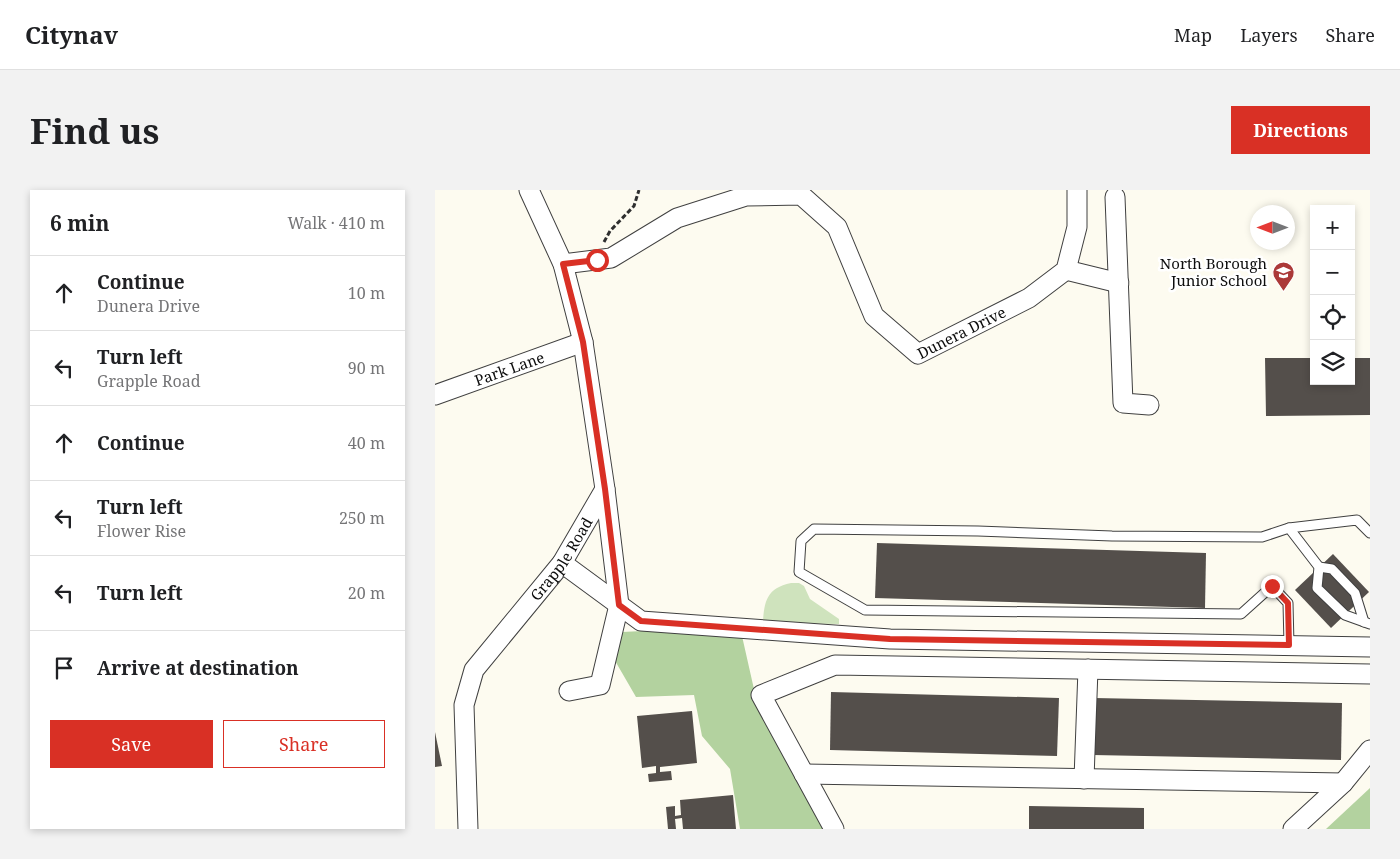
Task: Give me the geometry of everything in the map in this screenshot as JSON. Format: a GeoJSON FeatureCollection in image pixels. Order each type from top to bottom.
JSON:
{"type":"FeatureCollection","features":[{"type":"Feature","properties":{"kind":"street"},"geometry":{"type":"LineString","coordinates":[[529,190],[563,264],[583,342],[605,489],[619,605],[599,685],[569,691]]}},
{"type":"Feature","properties":{"kind":"street"},"geometry":{"type":"LineString","coordinates":[[1077,190],[1077,227],[1066,270],[1119,283]]}},
{"type":"Feature","properties":{"kind":"street","name":"Dunera Drive"},"geometry":{"type":"LineString","coordinates":[[563,264],[611,258],[677,218],[746,196],[801,195],[837,227],[874,316],[918,354],[1029,298],[1066,270]]}},
{"type":"Feature","properties":{"kind":"street"},"geometry":{"type":"LineString","coordinates":[[1115,197],[1123,403],[1149,405]]}},
{"type":"Feature","properties":{"kind":"street","name":"Park Lane"},"geometry":{"type":"LineString","coordinates":[[435,395],[583,342]]}},
{"type":"Feature","properties":{"kind":"street","name":"Grapple Road"},"geometry":{"type":"LineString","coordinates":[[468,829],[464,705],[474,670],[562,563],[605,489]]}},
{"type":"Feature","properties":{"kind":"street"},"geometry":{"type":"LineString","coordinates":[[562,563],[641,621],[890,639],[1370,647]]}},
{"type":"Feature","properties":{"kind":"street"},"geometry":{"type":"LineString","coordinates":[[834,829],[761,695],[835,665],[1370,674]]}},
{"type":"Feature","properties":{"kind":"street"},"geometry":{"type":"LineString","coordinates":[[1084,779],[1088,669]]}},
{"type":"Feature","properties":{"kind":"street"},"geometry":{"type":"LineString","coordinates":[[1293,829],[1343,783],[1370,750]]}},
{"type":"Feature","properties":{"kind":"street"},"geometry":{"type":"LineString","coordinates":[[804,774],[1343,783]]}},
{"type":"Feature","properties":{"kind":"lane"},"geometry":{"type":"LineString","coordinates":[[1289,645],[1288,603],[1272,586],[1241,614],[865,610],[799,572],[801,540],[814,529],[978,531],[1112,536],[1263,537],[1289,528],[1357,520],[1370,534]]}},
{"type":"Feature","properties":{"kind":"lane"},"geometry":{"type":"LineString","coordinates":[[1289,528],[1319,567],[1317,588],[1345,615],[1367,623]]}},
{"type":"Feature","properties":{"kind":"lane"},"geometry":{"type":"LineString","coordinates":[[1319,567],[1332,569],[1355,593],[1367,623]]}},
{"type":"Feature","properties":{"kind":"path"},"geometry":{"type":"LineString","coordinates":[[597,260],[605,237],[634,206],[639,190]]}},
{"type":"Feature","properties":{"kind":"green space"},"geometry":{"type":"Polygon","coordinates":[[[791,583],[799,583],[804,586],[810,599],[839,619],[839,624],[763,623],[764,608],[768,597],[777,588],[791,583]]]}},
{"type":"Feature","properties":{"kind":"green space"},"geometry":{"type":"Polygon","coordinates":[[[643,631],[742,636],[758,707],[824,829],[740,829],[730,769],[702,736],[694,695],[636,697],[614,659],[622,632],[643,631]]]}},
{"type":"Feature","properties":{"kind":"green space"},"geometry":{"type":"Polygon","coordinates":[[[1370,788],[1370,829],[1326,829],[1370,788]]]}},
{"type":"Feature","properties":{"kind":"building"},"geometry":{"type":"Polygon","coordinates":[[[1265,358],[1310,358],[1310,385],[1355,385],[1355,358],[1370,358],[1370,415],[1266,416],[1265,358]]]}},
{"type":"Feature","properties":{"kind":"building"},"geometry":{"type":"Polygon","coordinates":[[[877,543],[1206,553],[1205,608],[875,598],[877,543]]]}},
{"type":"Feature","properties":{"kind":"building"},"geometry":{"type":"Polygon","coordinates":[[[1333,554],[1369,592],[1331,628],[1295,590],[1333,554]]]}},
{"type":"Feature","properties":{"kind":"building"},"geometry":{"type":"Polygon","coordinates":[[[831,692],[1059,698],[1057,756],[830,750],[831,692]]]}},
{"type":"Feature","properties":{"kind":"building"},"geometry":{"type":"Polygon","coordinates":[[[1094,698],[1342,703],[1341,760],[1093,755],[1094,698]]]}},
{"type":"Feature","properties":{"kind":"building"},"geometry":{"type":"Polygon","coordinates":[[[692,711],[697,763],[660,767],[660,772],[671,771],[672,780],[649,782],[648,774],[656,773],[656,766],[642,768],[637,716],[692,711]]]}},
{"type":"Feature","properties":{"kind":"building"},"geometry":{"type":"Polygon","coordinates":[[[435,732],[442,766],[435,767],[435,732]]]}},
{"type":"Feature","properties":{"kind":"building"},"geometry":{"type":"Polygon","coordinates":[[[733,795],[736,829],[683,829],[682,818],[675,819],[676,829],[668,829],[666,807],[675,806],[675,816],[681,815],[680,800],[733,795]]]}},
{"type":"Feature","properties":{"kind":"building"},"geometry":{"type":"Polygon","coordinates":[[[1029,806],[1144,808],[1144,829],[1029,829],[1029,806]]]}},
{"type":"Feature","properties":{"kind":"place","name":"North Borough Junior School"},"geometry":{"type":"Point","coordinates":[1283,291]}},
{"type":"Feature","properties":{"kind":"route"},"geometry":{"type":"LineString","coordinates":[[597,260],[563,264],[583,342],[605,489],[619,605],[641,621],[890,639],[1289,645],[1288,603],[1272,586]]}}]}
